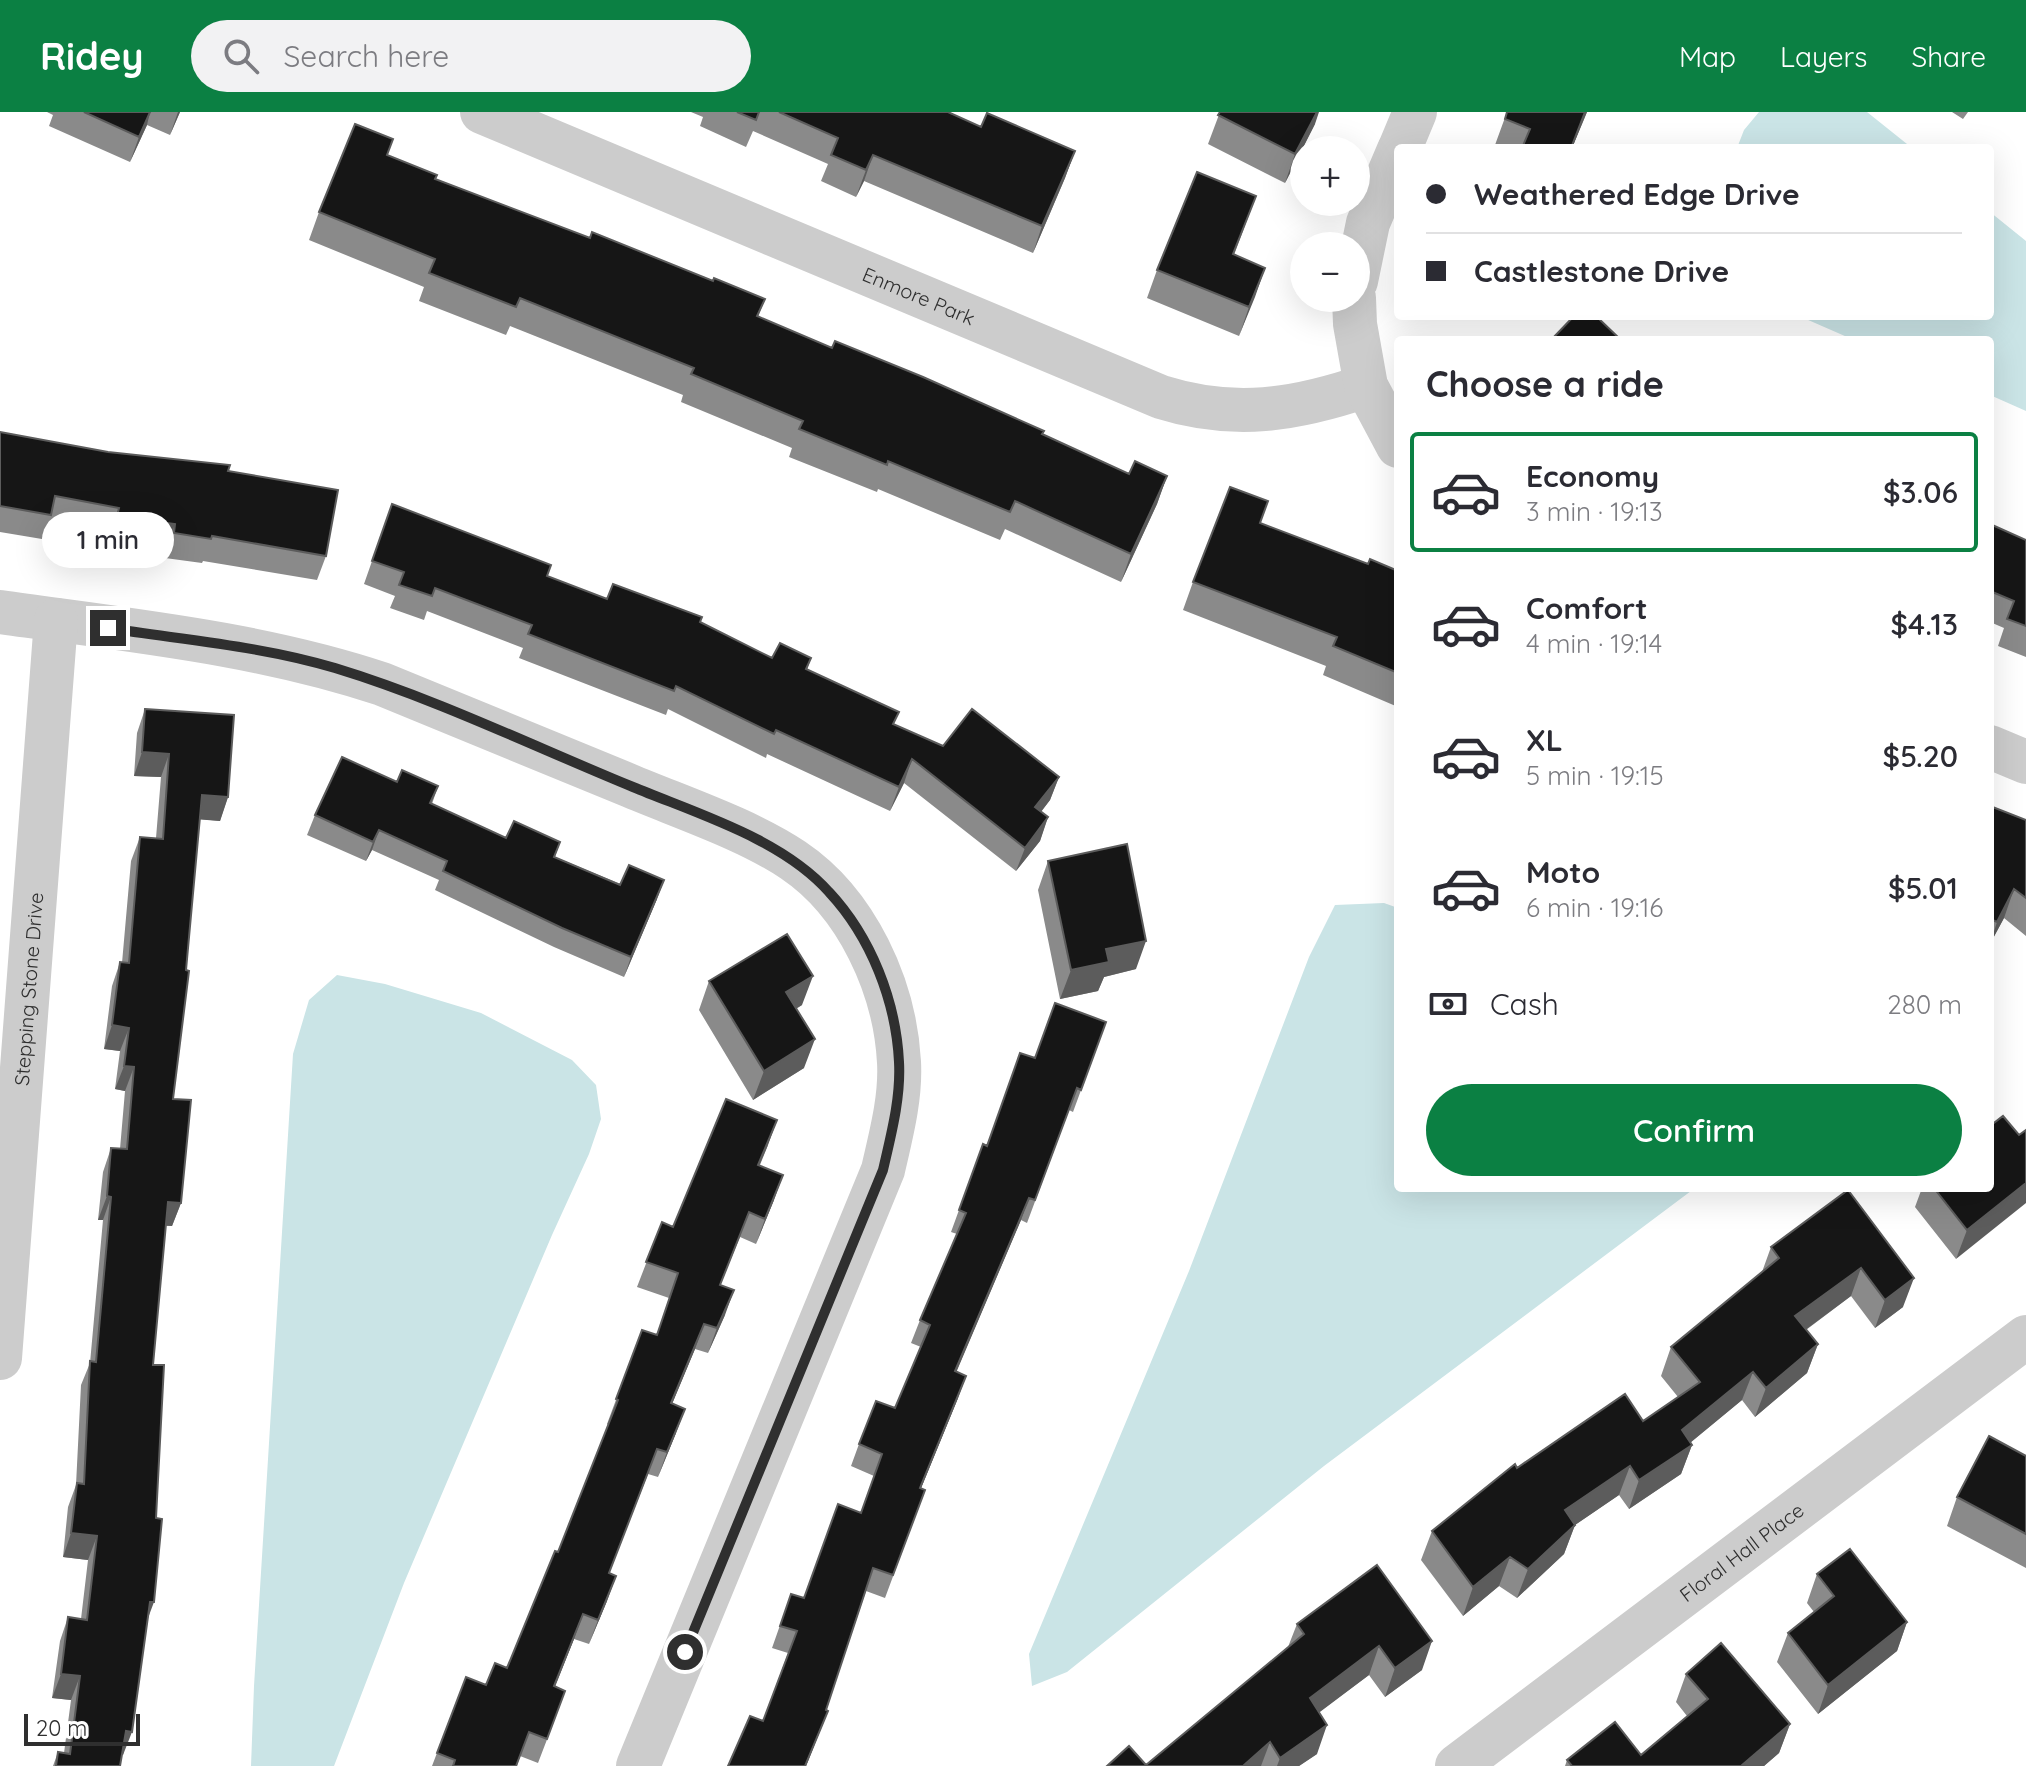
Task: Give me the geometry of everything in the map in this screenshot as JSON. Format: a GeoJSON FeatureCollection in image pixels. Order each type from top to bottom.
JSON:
{"type":"FeatureCollection","features":[{"type":"Feature","properties":{"kind":"street","name":"Enmore Park"},"geometry":{"type":"LineString","coordinates":[[482,112],[1105,375],[1181,404],[1220,410],[1287,408],[1366,386]]}},
{"type":"Feature","properties":{"kind":"street"},"geometry":{"type":"LineString","coordinates":[[1402,144],[1415,112]]}},
{"type":"Feature","properties":{"kind":"street"},"geometry":{"type":"LineString","coordinates":[[1366,232],[1394,162]]}},
{"type":"Feature","properties":{"kind":"street"},"geometry":{"type":"LineString","coordinates":[[1355,312],[1366,386],[1394,438]]}},
{"type":"Feature","properties":{"kind":"street"},"geometry":{"type":"LineString","coordinates":[[0,612],[256,651],[333,668],[396,689],[777,850],[796,861],[830,892],[859,933],[889,999],[900,1064],[894,1118],[883,1170],[638,1766]]}},
{"type":"Feature","properties":{"kind":"street","name":"Stepping Stone Drive"},"geometry":{"type":"LineString","coordinates":[[0,1358],[56,620]]}},
{"type":"Feature","properties":{"kind":"street"},"geometry":{"type":"LineString","coordinates":[[1994,749],[2026,762]]}},
{"type":"Feature","properties":{"kind":"street","name":"Floral Hall Place"},"geometry":{"type":"LineString","coordinates":[[1457,1766],[2026,1337]]}},
{"type":"Feature","properties":{"kind":"water"},"geometry":{"type":"Polygon","coordinates":[[[1759,112],[1867,112],[1907,144],[1739,144],[1744,130],[1759,112]]]}},
{"type":"Feature","properties":{"kind":"water"},"geometry":{"type":"Polygon","coordinates":[[[1994,215],[2026,241],[2026,411],[1994,397],[1994,336],[1845,336],[1808,320],[1994,320],[1994,215]]]}},
{"type":"Feature","properties":{"kind":"water"},"geometry":{"type":"Polygon","coordinates":[[[1384,903],[1394,907],[1394,1192],[1690,1192],[1324,1466],[1067,1672],[1032,1686],[1029,1654],[1189,1271],[1309,957],[1335,905],[1384,903]]]}},
{"type":"Feature","properties":{"kind":"water"},"geometry":{"type":"Polygon","coordinates":[[[337,975],[385,984],[481,1013],[572,1060],[596,1085],[601,1119],[589,1154],[404,1583],[334,1766],[251,1766],[293,1054],[309,1000],[337,975]]]}},
{"type":"Feature","properties":{"kind":"building"},"geometry":{"type":"Polygon","coordinates":[[[84,112],[150,112],[139,137],[84,112]]]}},
{"type":"Feature","properties":{"kind":"building"},"geometry":{"type":"Polygon","coordinates":[[[737,112],[759,112],[756,120],[737,112]]]}},
{"type":"Feature","properties":{"kind":"building"},"geometry":{"type":"Polygon","coordinates":[[[779,112],[948,112],[981,127],[987,113],[1075,151],[1042,226],[873,155],[866,170],[831,155],[838,138],[779,112]]]}},
{"type":"Feature","properties":{"kind":"building"},"geometry":{"type":"Polygon","coordinates":[[[1220,112],[1317,112],[1304,136],[1290,136],[1290,151],[1218,115],[1220,112]]]}},
{"type":"Feature","properties":{"kind":"building"},"geometry":{"type":"Polygon","coordinates":[[[1507,112],[1585,112],[1573,144],[1524,144],[1530,129],[1505,119],[1507,112]]]}},
{"type":"Feature","properties":{"kind":"building"},"geometry":{"type":"Polygon","coordinates":[[[355,124],[393,139],[387,155],[437,175],[435,179],[590,238],[592,232],[713,281],[714,278],[765,299],[757,316],[832,348],[835,341],[923,377],[1044,431],[1042,434],[1129,474],[1135,461],[1167,476],[1131,554],[1015,501],[1010,512],[888,461],[887,465],[799,429],[803,421],[691,374],[694,368],[520,298],[516,307],[429,273],[435,259],[319,212],[355,124]]]}},
{"type":"Feature","properties":{"kind":"building"},"geometry":{"type":"Polygon","coordinates":[[[1197,172],[1256,196],[1233,254],[1265,268],[1249,307],[1157,270],[1197,172]]]}},
{"type":"Feature","properties":{"kind":"building"},"geometry":{"type":"Polygon","coordinates":[[[1570,320],[1600,320],[1617,336],[1555,336],[1570,320]]]}},
{"type":"Feature","properties":{"kind":"building"},"geometry":{"type":"Polygon","coordinates":[[[0,432],[108,452],[230,465],[228,471],[338,490],[326,556],[212,536],[211,539],[174,533],[175,524],[117,516],[119,508],[55,496],[51,515],[0,506],[0,432]]]}},
{"type":"Feature","properties":{"kind":"building"},"geometry":{"type":"Polygon","coordinates":[[[1230,487],[1268,501],[1260,523],[1368,564],[1370,559],[1394,569],[1394,671],[1333,646],[1337,637],[1193,582],[1230,487]]]}},
{"type":"Feature","properties":{"kind":"building"},"geometry":{"type":"Polygon","coordinates":[[[392,504],[551,565],[547,576],[607,599],[613,584],[702,617],[700,622],[772,658],[780,643],[811,658],[806,669],[899,712],[893,724],[943,746],[972,709],[1059,777],[1035,807],[1048,817],[1025,848],[912,759],[899,787],[776,730],[774,734],[676,686],[674,691],[528,634],[532,625],[435,588],[432,596],[399,585],[404,572],[372,561],[392,504]]]}},
{"type":"Feature","properties":{"kind":"building"},"geometry":{"type":"Polygon","coordinates":[[[1994,526],[2026,540],[2026,626],[2007,619],[2014,601],[1994,593],[1994,526]]]}},
{"type":"Feature","properties":{"kind":"building"},"geometry":{"type":"Polygon","coordinates":[[[145,709],[234,715],[228,797],[202,795],[186,970],[189,971],[173,1099],[191,1100],[181,1203],[168,1202],[153,1365],[164,1365],[156,1518],[162,1519],[154,1602],[150,1602],[132,1732],[126,1731],[120,1766],[56,1766],[58,1752],[70,1754],[80,1676],[61,1674],[68,1617],[87,1620],[97,1536],[71,1533],[77,1483],[84,1484],[90,1361],[96,1362],[111,1197],[107,1196],[111,1148],[127,1149],[134,1067],[124,1066],[129,1028],[112,1025],[120,962],[129,963],[140,837],[163,839],[169,754],[142,752],[145,709]]]}},
{"type":"Feature","properties":{"kind":"building"},"geometry":{"type":"Polygon","coordinates":[[[342,757],[397,782],[402,770],[438,786],[430,803],[506,838],[514,821],[560,842],[554,857],[620,885],[629,865],[664,880],[631,957],[443,871],[447,861],[379,830],[373,842],[315,815],[342,757]]]}},
{"type":"Feature","properties":{"kind":"building"},"geometry":{"type":"Polygon","coordinates":[[[1994,808],[2026,820],[2026,898],[2014,889],[1997,922],[1994,921],[1994,808]]]}},
{"type":"Feature","properties":{"kind":"building"},"geometry":{"type":"Polygon","coordinates":[[[1127,844],[1146,941],[1106,949],[1109,962],[1071,970],[1048,861],[1127,844]]]}},
{"type":"Feature","properties":{"kind":"building"},"geometry":{"type":"Polygon","coordinates":[[[787,934],[813,976],[786,992],[815,1039],[764,1071],[709,981],[787,934]]]}},
{"type":"Feature","properties":{"kind":"building"},"geometry":{"type":"Polygon","coordinates":[[[1055,1003],[1106,1022],[1081,1090],[1077,1088],[1035,1200],[1029,1198],[955,1371],[966,1376],[920,1488],[925,1490],[893,1575],[873,1568],[828,1711],[805,1766],[728,1766],[750,1716],[763,1721],[797,1631],[780,1626],[791,1594],[804,1598],[838,1504],[861,1513],[882,1454],[859,1444],[876,1401],[895,1408],[930,1325],[920,1320],[966,1213],[959,1210],[983,1144],[987,1146],[1020,1053],[1035,1058],[1055,1003]]]}},
{"type":"Feature","properties":{"kind":"building"},"geometry":{"type":"Polygon","coordinates":[[[726,1099],[777,1120],[758,1165],[783,1175],[765,1219],[749,1212],[720,1285],[734,1290],[717,1328],[704,1324],[671,1403],[685,1409],[667,1452],[657,1449],[609,1573],[616,1576],[598,1620],[583,1614],[554,1686],[565,1691],[547,1739],[529,1732],[516,1766],[453,1766],[455,1760],[437,1753],[466,1677],[486,1685],[495,1663],[507,1668],[555,1551],[558,1552],[642,1330],[657,1335],[678,1273],[646,1262],[662,1222],[673,1227],[726,1099]]]}},
{"type":"Feature","properties":{"kind":"building"},"geometry":{"type":"Polygon","coordinates":[[[2003,1116],[2019,1135],[2026,1130],[2026,1183],[1967,1230],[1937,1192],[1994,1192],[1994,1123],[2003,1116]]]}},
{"type":"Feature","properties":{"kind":"building"},"geometry":{"type":"Polygon","coordinates":[[[1845,1192],[1850,1192],[1914,1278],[1885,1300],[1861,1268],[1795,1316],[1818,1344],[1766,1388],[1753,1372],[1682,1430],[1692,1445],[1639,1480],[1630,1466],[1565,1510],[1575,1525],[1528,1569],[1510,1557],[1473,1587],[1432,1531],[1515,1464],[1517,1468],[1625,1394],[1643,1421],[1700,1382],[1671,1347],[1779,1258],[1771,1247],[1845,1192]]]}},
{"type":"Feature","properties":{"kind":"building"},"geometry":{"type":"Polygon","coordinates":[[[1989,1436],[2026,1456],[2026,1534],[1957,1497],[1989,1436]]]}},
{"type":"Feature","properties":{"kind":"building"},"geometry":{"type":"Polygon","coordinates":[[[1850,1549],[1907,1622],[1828,1685],[1788,1633],[1834,1596],[1817,1574],[1850,1549]]]}},
{"type":"Feature","properties":{"kind":"building"},"geometry":{"type":"Polygon","coordinates":[[[1377,1565],[1432,1641],[1395,1668],[1379,1646],[1310,1698],[1327,1725],[1280,1758],[1270,1742],[1243,1766],[1107,1766],[1129,1746],[1146,1765],[1304,1634],[1297,1624],[1377,1565]]]}},
{"type":"Feature","properties":{"kind":"building"},"geometry":{"type":"Polygon","coordinates":[[[1721,1643],[1790,1724],[1741,1766],[1572,1766],[1567,1760],[1615,1722],[1641,1755],[1708,1699],[1686,1674],[1721,1643]]]}},
{"type":"Feature","properties":{"kind":"route"},"geometry":{"type":"LineString","coordinates":[[108,628],[271,653],[382,684],[777,850],[796,861],[830,892],[859,933],[889,999],[896,1031],[900,1064],[893,1130],[883,1170],[685,1652]]}}]}
